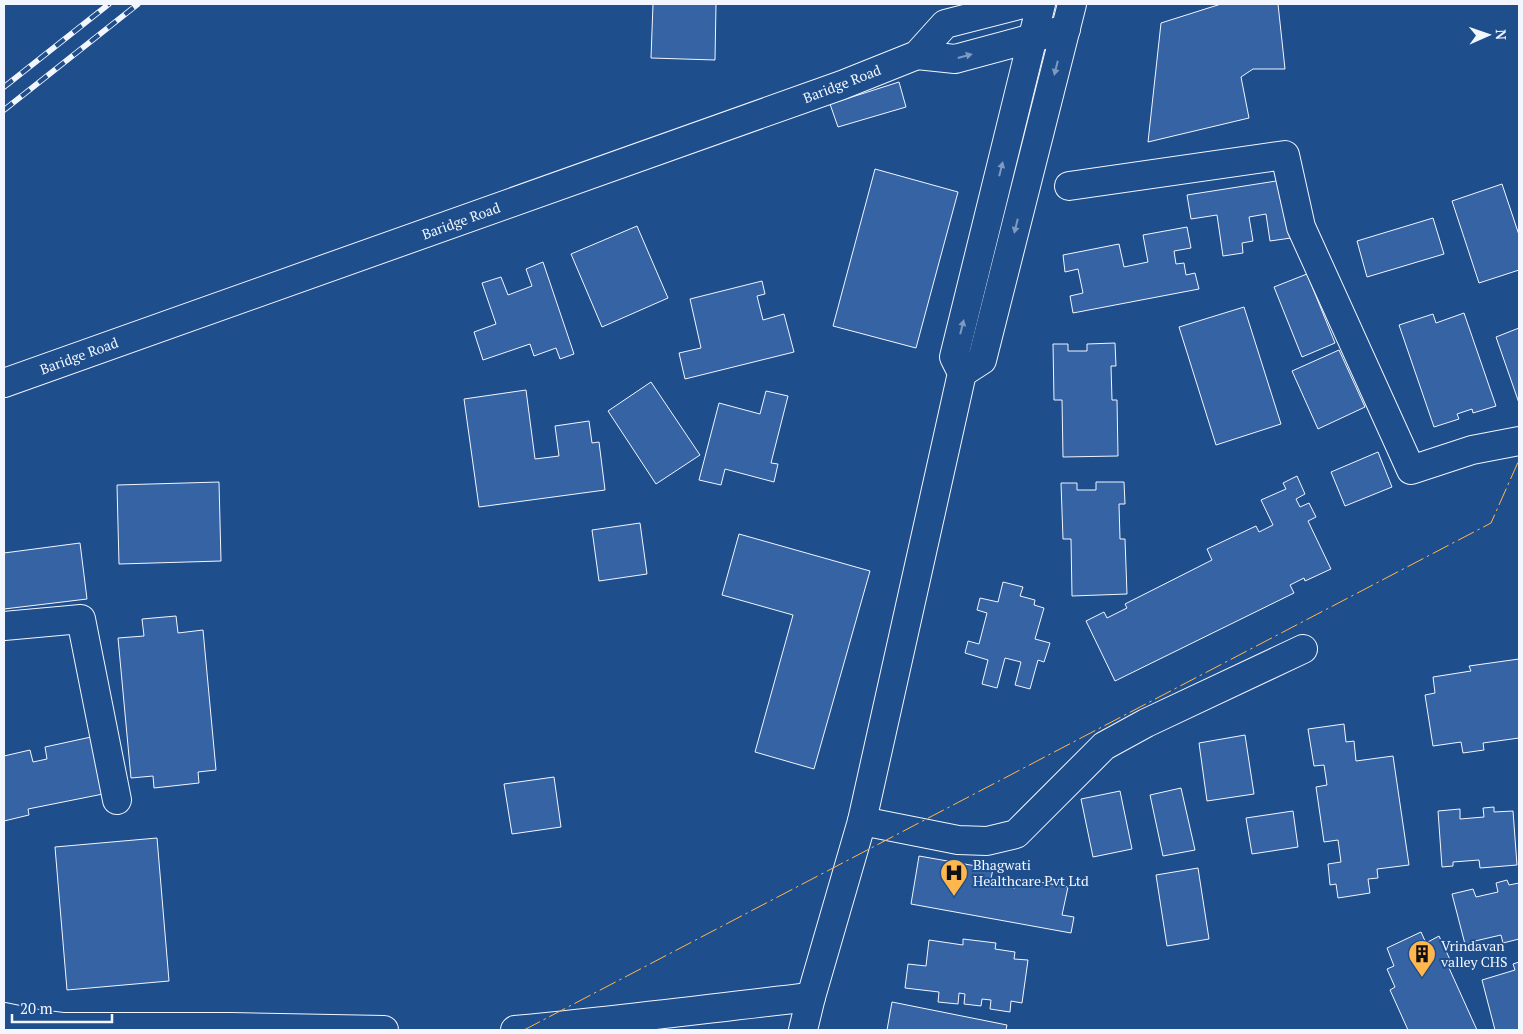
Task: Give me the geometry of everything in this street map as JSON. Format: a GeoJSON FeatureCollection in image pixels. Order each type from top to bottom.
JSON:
{"type":"FeatureCollection","features":[{"type":"Feature","properties":{"kind":"street"},"geometry":{"type":"LineString","coordinates":[[917,54],[945,24],[1023,4]]}},
{"type":"Feature","properties":{"kind":"street"},"geometry":{"type":"LineString","coordinates":[[802,1030],[862,821],[962,372],[954,357],[1041,4]]}},
{"type":"Feature","properties":{"kind":"street"},"geometry":{"type":"LineString","coordinates":[[917,54],[955,59],[1034,38],[1069,16]]}},
{"type":"Feature","properties":{"kind":"street"},"geometry":{"type":"LineString","coordinates":[[962,372],[982,360],[1069,16]]}},
{"type":"Feature","properties":{"kind":"street","name":"Baridge Road"},"geometry":{"type":"LineString","coordinates":[[4,383],[813,96],[917,54]]}},
{"type":"Feature","properties":{"kind":"street"},"geometry":{"type":"LineString","coordinates":[[1069,186],[1285,155],[1301,227],[1411,470],[1472,450],[1519,441]]}},
{"type":"Feature","properties":{"kind":"street"},"geometry":{"type":"LineString","coordinates":[[4,626],[81,619],[117,800]]}},
{"type":"Feature","properties":{"kind":"street"},"geometry":{"type":"LineString","coordinates":[[862,821],[958,840],[987,841],[1016,834],[1104,746],[1146,723],[1303,649]]}},
{"type":"Feature","properties":{"kind":"street"},"geometry":{"type":"LineString","coordinates":[[516,1030],[598,1022],[648,1023],[810,997]]}},
{"type":"Feature","properties":{"kind":"street"},"geometry":{"type":"LineString","coordinates":[[10,1022],[62,1027],[231,1027],[384,1030]]}},
{"type":"Feature","properties":{"kind":"building"},"geometry":{"type":"Polygon","coordinates":[[[653,4],[716,4],[715,60],[651,58],[653,4]]]}},
{"type":"Feature","properties":{"kind":"building"},"geometry":{"type":"Polygon","coordinates":[[[1221,4],[1278,4],[1285,69],[1253,69],[1241,77],[1249,118],[1148,142],[1161,23],[1221,4]]]}},
{"type":"Feature","properties":{"kind":"building"},"geometry":{"type":"Polygon","coordinates":[[[899,82],[906,107],[838,127],[830,104],[899,82]]]}},
{"type":"Feature","properties":{"kind":"building"},"geometry":{"type":"Polygon","coordinates":[[[875,169],[958,192],[916,348],[833,326],[875,169]]]}},
{"type":"Feature","properties":{"kind":"building"},"geometry":{"type":"Polygon","coordinates":[[[1289,179],[1298,237],[1270,241],[1266,214],[1249,217],[1253,241],[1242,243],[1243,253],[1223,256],[1217,215],[1191,219],[1187,195],[1289,179]]]}},
{"type":"Feature","properties":{"kind":"building"},"geometry":{"type":"Polygon","coordinates":[[[1502,184],[1519,235],[1519,270],[1479,283],[1452,201],[1502,184]]]}},
{"type":"Feature","properties":{"kind":"building"},"geometry":{"type":"Polygon","coordinates":[[[1433,218],[1444,254],[1367,277],[1357,241],[1433,218]]]}},
{"type":"Feature","properties":{"kind":"building"},"geometry":{"type":"Polygon","coordinates":[[[637,226],[668,298],[602,327],[571,254],[637,226]]]}},
{"type":"Feature","properties":{"kind":"building"},"geometry":{"type":"Polygon","coordinates":[[[1187,227],[1191,248],[1174,251],[1176,264],[1184,263],[1186,275],[1195,273],[1199,289],[1073,313],[1070,296],[1083,293],[1078,269],[1065,272],[1063,255],[1119,244],[1124,267],[1148,262],[1143,235],[1187,227]]]}},
{"type":"Feature","properties":{"kind":"building"},"geometry":{"type":"Polygon","coordinates":[[[543,262],[574,354],[560,359],[556,348],[534,356],[530,344],[483,360],[474,332],[496,324],[482,283],[501,277],[508,295],[532,286],[526,269],[543,262]]]}},
{"type":"Feature","properties":{"kind":"building"},"geometry":{"type":"Polygon","coordinates":[[[1307,274],[1335,343],[1302,357],[1274,287],[1307,274]]]}},
{"type":"Feature","properties":{"kind":"building"},"geometry":{"type":"Polygon","coordinates":[[[762,281],[765,294],[757,296],[763,320],[784,314],[794,352],[685,379],[679,353],[701,348],[690,299],[762,281]]]}},
{"type":"Feature","properties":{"kind":"building"},"geometry":{"type":"Polygon","coordinates":[[[1244,307],[1281,424],[1216,445],[1179,327],[1244,307]]]}},
{"type":"Feature","properties":{"kind":"building"},"geometry":{"type":"Polygon","coordinates":[[[1464,313],[1496,406],[1473,413],[1472,409],[1457,414],[1459,419],[1434,427],[1399,325],[1433,314],[1436,323],[1464,313]]]}},
{"type":"Feature","properties":{"kind":"building"},"geometry":{"type":"Polygon","coordinates":[[[1519,328],[1519,403],[1496,337],[1519,328]]]}},
{"type":"Feature","properties":{"kind":"building"},"geometry":{"type":"Polygon","coordinates":[[[1115,343],[1116,366],[1111,366],[1112,400],[1117,400],[1118,456],[1063,457],[1062,400],[1054,400],[1053,344],[1068,344],[1068,351],[1087,351],[1087,344],[1115,343]]]}},
{"type":"Feature","properties":{"kind":"building"},"geometry":{"type":"Polygon","coordinates":[[[1339,350],[1365,407],[1318,429],[1292,371],[1339,350]]]}},
{"type":"Feature","properties":{"kind":"building"},"geometry":{"type":"Polygon","coordinates":[[[651,382],[700,455],[656,484],[608,411],[651,382]]]}},
{"type":"Feature","properties":{"kind":"building"},"geometry":{"type":"Polygon","coordinates":[[[526,390],[535,459],[559,456],[555,426],[589,421],[592,443],[599,442],[605,490],[479,507],[464,399],[526,390]]]}},
{"type":"Feature","properties":{"kind":"building"},"geometry":{"type":"Polygon","coordinates":[[[766,391],[788,396],[771,463],[778,464],[774,482],[725,469],[721,485],[699,480],[719,403],[760,414],[766,391]]]}},
{"type":"Feature","properties":{"kind":"building"},"geometry":{"type":"Polygon","coordinates":[[[1378,452],[1392,487],[1345,506],[1331,472],[1378,452]]]}},
{"type":"Feature","properties":{"kind":"building"},"geometry":{"type":"Polygon","coordinates":[[[1297,476],[1305,494],[1296,499],[1300,507],[1309,503],[1316,517],[1308,521],[1331,569],[1305,581],[1304,578],[1290,585],[1294,593],[1115,681],[1086,621],[1104,612],[1107,618],[1127,608],[1125,604],[1212,560],[1207,549],[1256,526],[1259,532],[1273,525],[1261,500],[1286,489],[1283,483],[1297,476]]]}},
{"type":"Feature","properties":{"kind":"building"},"geometry":{"type":"Polygon","coordinates":[[[219,482],[221,561],[119,564],[117,485],[219,482]]]}},
{"type":"Feature","properties":{"kind":"building"},"geometry":{"type":"Polygon","coordinates":[[[1096,482],[1124,482],[1125,504],[1119,504],[1120,539],[1125,539],[1127,594],[1072,596],[1071,539],[1063,539],[1061,483],[1077,483],[1077,490],[1096,490],[1096,482]]]}},
{"type":"Feature","properties":{"kind":"building"},"geometry":{"type":"Polygon","coordinates":[[[640,523],[647,574],[599,581],[592,530],[640,523]]]}},
{"type":"Feature","properties":{"kind":"building"},"geometry":{"type":"Polygon","coordinates":[[[739,534],[870,571],[814,769],[755,752],[793,615],[722,595],[739,534]]]}},
{"type":"Feature","properties":{"kind":"building"},"geometry":{"type":"Polygon","coordinates":[[[80,543],[87,599],[4,609],[4,553],[80,543]]]}},
{"type":"Feature","properties":{"kind":"building"},"geometry":{"type":"Polygon","coordinates":[[[1003,582],[1023,587],[1020,596],[1035,600],[1034,605],[1044,608],[1035,639],[1050,643],[1044,662],[1038,660],[1030,689],[1015,685],[1021,662],[1005,658],[997,688],[982,684],[988,660],[965,653],[968,641],[979,644],[987,613],[977,610],[980,598],[998,602],[1003,582]]]}},
{"type":"Feature","properties":{"kind":"building"},"geometry":{"type":"Polygon","coordinates":[[[176,616],[178,633],[203,630],[216,770],[198,772],[199,783],[154,788],[153,776],[131,778],[118,638],[144,636],[142,619],[176,616]]]}},
{"type":"Feature","properties":{"kind":"building"},"geometry":{"type":"Polygon","coordinates":[[[1519,659],[1519,738],[1483,743],[1484,750],[1463,753],[1461,742],[1433,746],[1425,695],[1435,693],[1433,677],[1471,671],[1469,666],[1519,659]]]}},
{"type":"Feature","properties":{"kind":"building"},"geometry":{"type":"Polygon","coordinates":[[[1344,724],[1346,742],[1354,741],[1356,761],[1393,756],[1409,865],[1377,869],[1378,878],[1368,879],[1370,893],[1338,898],[1336,884],[1330,885],[1328,864],[1341,862],[1338,840],[1324,842],[1316,787],[1327,785],[1324,765],[1314,766],[1308,729],[1344,724]]]}},
{"type":"Feature","properties":{"kind":"building"},"geometry":{"type":"Polygon","coordinates":[[[1245,735],[1254,794],[1207,801],[1199,743],[1245,735]]]}},
{"type":"Feature","properties":{"kind":"building"},"geometry":{"type":"Polygon","coordinates":[[[91,737],[103,794],[28,809],[29,815],[4,821],[4,756],[30,750],[33,762],[47,759],[45,747],[91,737]]]}},
{"type":"Feature","properties":{"kind":"building"},"geometry":{"type":"Polygon","coordinates":[[[554,777],[561,827],[512,834],[504,784],[554,777]]]}},
{"type":"Feature","properties":{"kind":"building"},"geometry":{"type":"Polygon","coordinates":[[[1181,788],[1195,850],[1163,856],[1150,795],[1181,788]]]}},
{"type":"Feature","properties":{"kind":"building"},"geometry":{"type":"Polygon","coordinates":[[[1120,791],[1132,849],[1093,857],[1081,799],[1120,791]]]}},
{"type":"Feature","properties":{"kind":"building"},"geometry":{"type":"Polygon","coordinates":[[[1494,807],[1494,812],[1513,811],[1517,865],[1480,868],[1479,860],[1453,862],[1453,866],[1442,867],[1438,811],[1460,809],[1460,819],[1484,817],[1483,808],[1494,807]]]}},
{"type":"Feature","properties":{"kind":"building"},"geometry":{"type":"Polygon","coordinates":[[[1293,811],[1298,847],[1252,854],[1246,818],[1293,811]]]}},
{"type":"Feature","properties":{"kind":"building"},"geometry":{"type":"Polygon","coordinates":[[[157,838],[169,981],[67,990],[55,847],[157,838]]]}},
{"type":"Feature","properties":{"kind":"building"},"geometry":{"type":"Polygon","coordinates":[[[919,856],[993,869],[990,883],[1015,888],[1017,878],[1068,887],[1062,915],[1074,917],[1071,933],[911,904],[919,856]]]}},
{"type":"Feature","properties":{"kind":"building"},"geometry":{"type":"Polygon","coordinates":[[[1198,868],[1209,939],[1167,946],[1156,875],[1198,868]]]}},
{"type":"Feature","properties":{"kind":"building"},"geometry":{"type":"Polygon","coordinates":[[[1507,880],[1509,885],[1519,883],[1519,939],[1503,943],[1501,935],[1475,941],[1476,945],[1466,948],[1452,894],[1473,889],[1476,897],[1498,892],[1496,883],[1507,880]]]}},
{"type":"Feature","properties":{"kind":"building","name":"Vrindavan valley CHS"},"geometry":{"type":"Polygon","coordinates":[[[1421,932],[1426,943],[1439,936],[1453,966],[1449,968],[1477,1030],[1408,1030],[1390,990],[1395,987],[1387,969],[1394,966],[1387,948],[1421,932]]]}},
{"type":"Feature","properties":{"kind":"building"},"geometry":{"type":"Polygon","coordinates":[[[963,939],[996,943],[995,949],[1015,952],[1014,959],[1028,960],[1022,1003],[1011,1001],[1010,1012],[990,1009],[991,1000],[982,999],[981,1006],[964,1004],[965,994],[959,993],[958,1004],[938,1002],[939,992],[905,988],[908,964],[926,966],[929,940],[963,945],[963,939]]]}},
{"type":"Feature","properties":{"kind":"building"},"geometry":{"type":"Polygon","coordinates":[[[1519,962],[1519,1030],[1495,1030],[1482,980],[1515,970],[1513,964],[1519,962]]]}},
{"type":"Feature","properties":{"kind":"building"},"geometry":{"type":"Polygon","coordinates":[[[892,1002],[1007,1025],[1006,1030],[887,1030],[892,1002]]]}},
{"type":"Feature","properties":{"kind":"railway"},"geometry":{"type":"LineString","coordinates":[[4,87],[109,4]]}},
{"type":"Feature","properties":{"kind":"railway"},"geometry":{"type":"LineString","coordinates":[[4,110],[138,4]]}},
{"type":"Feature","properties":{"kind":"power"},"geometry":{"type":"LineString","coordinates":[[524,1030],[1491,523],[1519,460]]}},
{"type":"Feature","properties":{"kind":"place","name":"Bhagwati Healthcare Pvt Ltd"},"geometry":{"type":"Point","coordinates":[954,897]}},
{"type":"Feature","properties":{"kind":"place","name":"Vrindavan valley CHS"},"geometry":{"type":"Point","coordinates":[1422,978]}}]}
